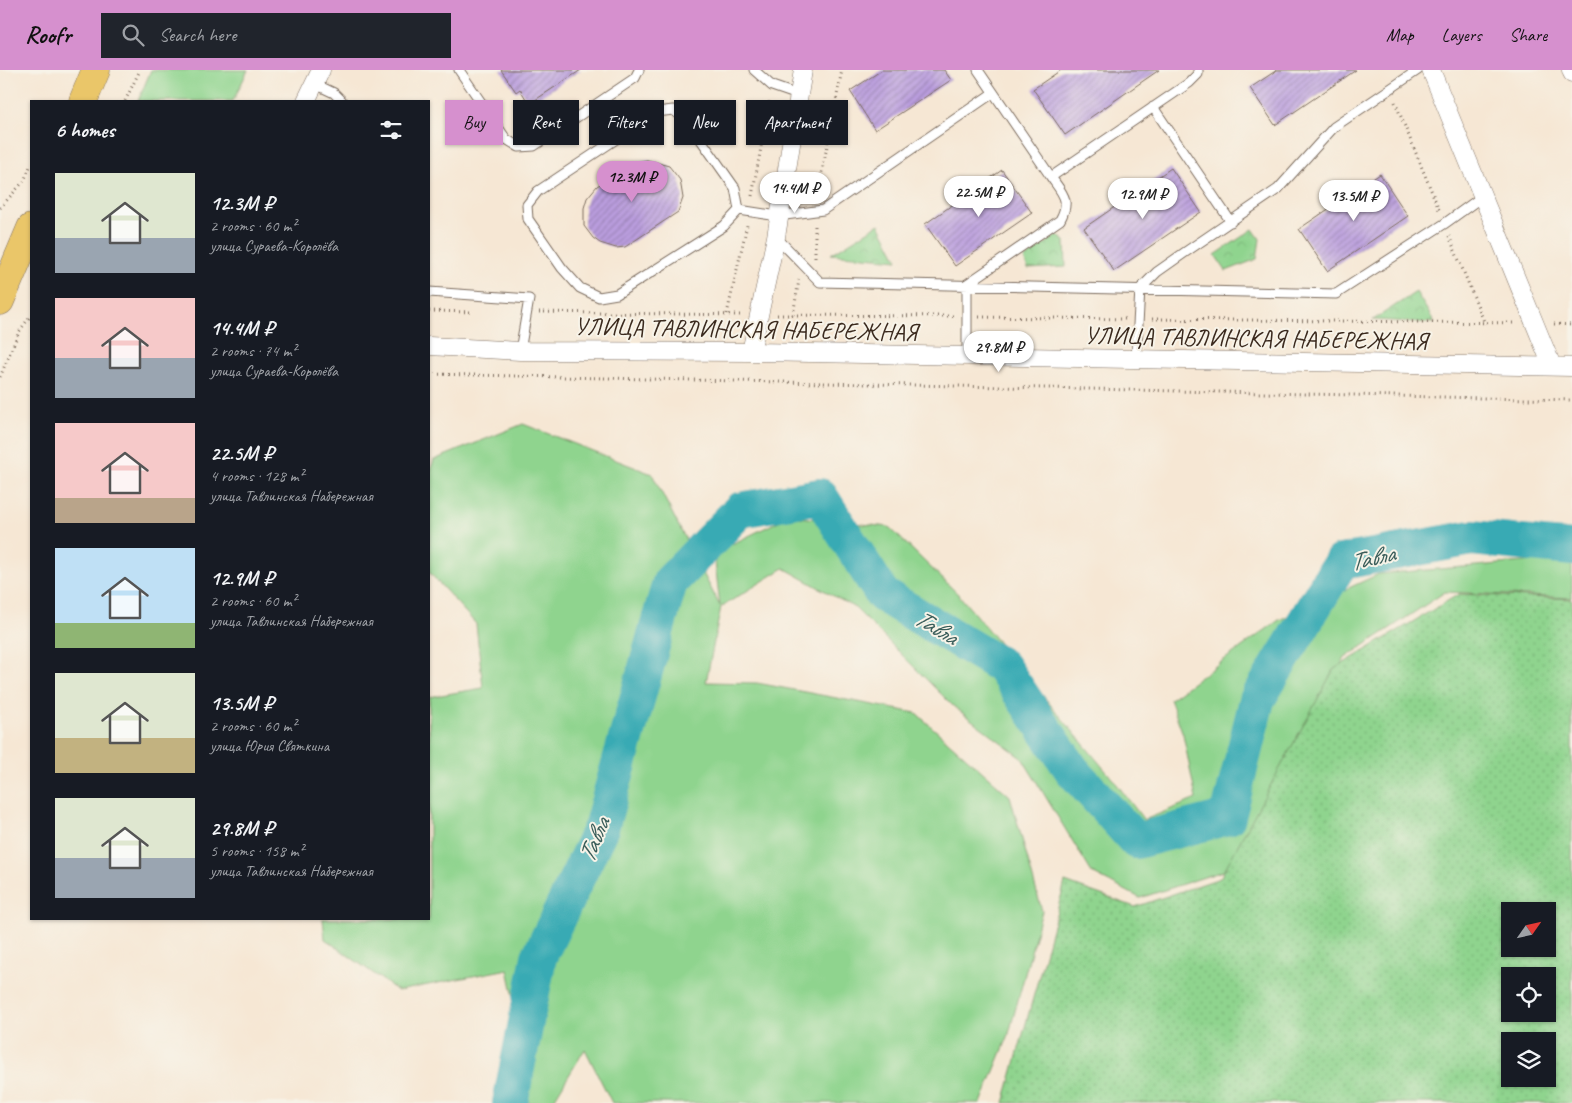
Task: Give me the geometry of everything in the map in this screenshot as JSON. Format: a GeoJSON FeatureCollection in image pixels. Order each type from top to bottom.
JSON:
{"type":"FeatureCollection","features":[{"type":"Feature","properties":{"kind":"main road"},"geometry":{"type":"LineString","coordinates":[[82,100],[96,70]]}},
{"type":"Feature","properties":{"kind":"main road"},"geometry":{"type":"LineString","coordinates":[[0,301],[23,271],[30,233]]}},
{"type":"Feature","properties":{"kind":"street"},"geometry":{"type":"LineString","coordinates":[[751,352],[776,237],[803,70]]}},
{"type":"Feature","properties":{"kind":"street"},"geometry":{"type":"LineString","coordinates":[[1431,70],[1552,366]]}},
{"type":"Feature","properties":{"kind":"street"},"geometry":{"type":"LineString","coordinates":[[306,100],[318,77]]}},
{"type":"Feature","properties":{"kind":"street","name":"УЛИЦА ТАВЛИНСКАЯ НАБЕРЕЖНАЯ"},"geometry":{"type":"LineString","coordinates":[[430,346],[520,351],[751,352],[1572,367]]}},
{"type":"Feature","properties":{"kind":"lane"},"geometry":{"type":"LineString","coordinates":[[459,70],[506,139],[519,147],[534,146],[635,78],[639,70]]}},
{"type":"Feature","properties":{"kind":"lane"},"geometry":{"type":"LineString","coordinates":[[754,70],[772,86],[798,95]]}},
{"type":"Feature","properties":{"kind":"lane"},"geometry":{"type":"LineString","coordinates":[[967,284],[1060,220],[1067,208],[1065,198],[978,70]]}},
{"type":"Feature","properties":{"kind":"lane"},"geometry":{"type":"LineString","coordinates":[[1051,177],[1189,83],[1198,74],[1198,70]]}},
{"type":"Feature","properties":{"kind":"lane"},"geometry":{"type":"LineString","coordinates":[[1136,360],[1140,289],[1157,272],[1278,189],[1334,127],[1418,70]]}},
{"type":"Feature","properties":{"kind":"lane"},"geometry":{"type":"LineString","coordinates":[[318,77],[341,100]]}},
{"type":"Feature","properties":{"kind":"lane"},"geometry":{"type":"LineString","coordinates":[[739,210],[778,216],[823,210],[993,93]]}},
{"type":"Feature","properties":{"kind":"lane"},"geometry":{"type":"LineString","coordinates":[[1153,107],[1231,222]]}},
{"type":"Feature","properties":{"kind":"lane"},"geometry":{"type":"LineString","coordinates":[[673,110],[687,120],[735,188],[739,210],[724,226],[618,294],[599,297],[580,288],[562,268],[528,219],[527,205],[538,191],[656,112],[673,110]]}},
{"type":"Feature","properties":{"kind":"lane"},"geometry":{"type":"LineString","coordinates":[[776,237],[820,282],[1336,294],[1444,224],[1483,196]]}},
{"type":"Feature","properties":{"kind":"lane"},"geometry":{"type":"LineString","coordinates":[[967,284],[967,356]]}},
{"type":"Feature","properties":{"kind":"lane"},"geometry":{"type":"LineString","coordinates":[[430,292],[529,299],[520,351]]}},
{"type":"Feature","properties":{"kind":"path"},"geometry":{"type":"LineString","coordinates":[[125,100],[140,70]]}},
{"type":"Feature","properties":{"kind":"path"},"geometry":{"type":"LineString","coordinates":[[1389,88],[1485,324]]}},
{"type":"Feature","properties":{"kind":"path"},"geometry":{"type":"LineString","coordinates":[[0,208],[24,180],[30,166]]}},
{"type":"Feature","properties":{"kind":"path"},"geometry":{"type":"LineString","coordinates":[[430,311],[478,312]]}},
{"type":"Feature","properties":{"kind":"path"},"geometry":{"type":"LineString","coordinates":[[527,312],[967,316],[1485,324],[1534,323],[1572,325]]}},
{"type":"Feature","properties":{"kind":"path"},"geometry":{"type":"LineString","coordinates":[[0,377],[19,332],[30,316]]}},
{"type":"Feature","properties":{"kind":"path"},"geometry":{"type":"LineString","coordinates":[[430,374],[1572,400]]}},
{"type":"Feature","properties":{"kind":"green space"},"geometry":{"type":"Polygon","coordinates":[[[151,70],[248,70],[233,100],[138,100],[151,70]]]}},
{"type":"Feature","properties":{"kind":"green space"},"geometry":{"type":"Polygon","coordinates":[[[879,224],[898,260],[831,254],[879,224]]]}},
{"type":"Feature","properties":{"kind":"green space"},"geometry":{"type":"Polygon","coordinates":[[[1253,229],[1260,239],[1257,259],[1226,271],[1215,255],[1253,229]]]}},
{"type":"Feature","properties":{"kind":"green space"},"geometry":{"type":"Polygon","coordinates":[[[1057,235],[1065,241],[1066,267],[1028,269],[1024,259],[1057,235]]]}},
{"type":"Feature","properties":{"kind":"green space"},"geometry":{"type":"Polygon","coordinates":[[[1416,292],[1435,323],[1373,320],[1416,292]]]}},
{"type":"Feature","properties":{"kind":"green space"},"geometry":{"type":"Polygon","coordinates":[[[523,424],[652,474],[720,606],[714,553],[789,516],[889,527],[958,594],[1116,783],[1144,820],[1196,799],[1183,734],[1170,699],[1279,620],[1379,574],[1572,558],[1572,598],[1445,592],[1345,658],[1229,869],[1140,898],[1092,873],[1022,758],[953,706],[855,608],[784,568],[721,607],[706,682],[757,683],[916,713],[1010,796],[1042,911],[1008,1037],[981,1103],[612,1103],[585,1049],[552,1103],[497,1103],[502,1075],[529,1070],[508,969],[398,991],[325,939],[323,920],[430,920],[430,697],[483,688],[476,624],[430,573],[430,471],[434,460],[523,424]]]}},
{"type":"Feature","properties":{"kind":"green space"},"geometry":{"type":"Polygon","coordinates":[[[1459,594],[1572,599],[1572,1103],[1004,1103],[1065,882],[1135,907],[1220,878],[1334,669],[1459,594]]]}},
{"type":"Feature","properties":{"kind":"building"},"geometry":{"type":"Polygon","coordinates":[[[501,70],[581,70],[535,100],[527,100],[520,89],[516,92],[501,70]]]}},
{"type":"Feature","properties":{"kind":"building"},"geometry":{"type":"Polygon","coordinates":[[[882,70],[944,70],[951,80],[875,130],[850,91],[882,70]]]}},
{"type":"Feature","properties":{"kind":"building"},"geometry":{"type":"Polygon","coordinates":[[[1061,70],[1159,70],[1065,135],[1033,89],[1061,70]]]}},
{"type":"Feature","properties":{"kind":"building"},"geometry":{"type":"Polygon","coordinates":[[[1277,70],[1356,70],[1275,125],[1250,88],[1277,70]]]}},
{"type":"Feature","properties":{"kind":"building"},"geometry":{"type":"Polygon","coordinates":[[[647,160],[669,166],[680,180],[683,198],[678,212],[625,247],[616,248],[600,243],[593,238],[584,226],[584,208],[587,198],[597,186],[634,163],[647,160]]]}},
{"type":"Feature","properties":{"kind":"building"},"geometry":{"type":"Polygon","coordinates":[[[1171,168],[1201,212],[1114,271],[1084,228],[1171,168]]]}},
{"type":"Feature","properties":{"kind":"building"},"geometry":{"type":"Polygon","coordinates":[[[1002,170],[1032,213],[955,266],[925,224],[1002,170]]]}},
{"type":"Feature","properties":{"kind":"building"},"geometry":{"type":"Polygon","coordinates":[[[1380,174],[1408,216],[1327,271],[1299,229],[1380,174]]]}},
{"type":"Feature","properties":{"kind":"waterway","name":"Тавла"},"geometry":{"type":"LineString","coordinates":[[510,1103],[539,957],[601,828],[670,582],[740,510],[820,496],[883,595],[1002,666],[1072,770],[1136,841],[1228,817],[1257,700],[1341,562],[1472,538],[1572,548]]}}]}
